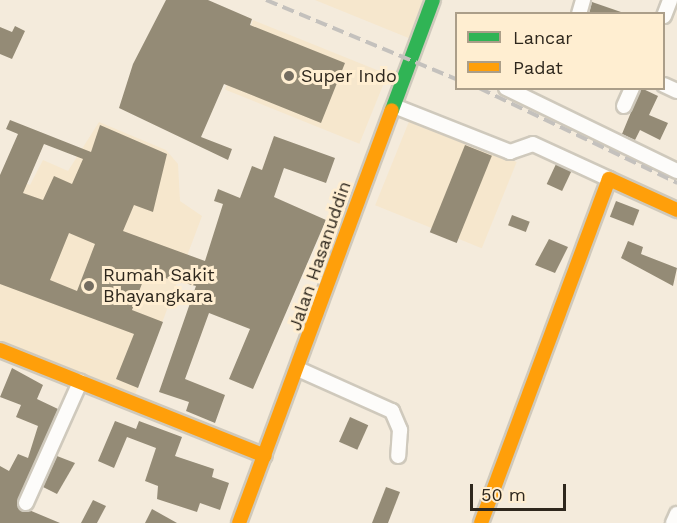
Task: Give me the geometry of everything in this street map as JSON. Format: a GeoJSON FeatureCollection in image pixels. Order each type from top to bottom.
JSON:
{"type":"FeatureCollection","features":[{"type":"Feature","properties":{"kind":"street","name":"Jalan Hasanuddin"},"geometry":{"type":"LineString","coordinates":[[239,523],[433,0]]}},
{"type":"Feature","properties":{"kind":"street"},"geometry":{"type":"LineString","coordinates":[[510,90],[677,171]]}},
{"type":"Feature","properties":{"kind":"street"},"geometry":{"type":"LineString","coordinates":[[624,106],[631,90]]}},
{"type":"Feature","properties":{"kind":"street"},"geometry":{"type":"LineString","coordinates":[[394,106],[510,152],[533,144],[677,210]]}},
{"type":"Feature","properties":{"kind":"street"},"geometry":{"type":"LineString","coordinates":[[481,523],[609,178]]}},
{"type":"Feature","properties":{"kind":"street"},"geometry":{"type":"LineString","coordinates":[[0,350],[265,456]]}},
{"type":"Feature","properties":{"kind":"street"},"geometry":{"type":"LineString","coordinates":[[298,369],[392,411],[399,430],[398,456]]}},
{"type":"Feature","properties":{"kind":"street"},"geometry":{"type":"LineString","coordinates":[[26,503],[80,382]]}},
{"type":"Feature","properties":{"kind":"street"},"geometry":{"type":"LineString","coordinates":[[673,523],[677,514]]}},
{"type":"Feature","properties":{"kind":"shaded area"},"geometry":{"type":"Polygon","coordinates":[[[315,0],[425,0],[411,39],[315,0]]]}},
{"type":"Feature","properties":{"kind":"shaded area"},"geometry":{"type":"Polygon","coordinates":[[[253,20],[387,74],[359,144],[225,90],[253,20]]]}},
{"type":"Feature","properties":{"kind":"shaded area"},"geometry":{"type":"Polygon","coordinates":[[[410,119],[517,162],[482,248],[375,205],[410,119]]]}},
{"type":"Feature","properties":{"kind":"shaded area","name":"Rumah Sakit Bhayangkara"},"geometry":{"type":"Polygon","coordinates":[[[99,122],[166,150],[178,164],[180,201],[202,216],[135,395],[0,346],[0,174],[30,185],[43,160],[68,171],[99,122]]]}},
{"type":"Feature","properties":{"kind":"building"},"geometry":{"type":"Polygon","coordinates":[[[166,0],[208,0],[252,19],[250,25],[345,63],[321,123],[224,84],[201,137],[232,149],[228,160],[119,108],[133,64],[166,0]]]}},
{"type":"Feature","properties":{"kind":"building"},"geometry":{"type":"Polygon","coordinates":[[[592,2],[621,12],[590,12],[592,2]]]}},
{"type":"Feature","properties":{"kind":"building"},"geometry":{"type":"Polygon","coordinates":[[[15,26],[25,31],[12,59],[0,54],[0,27],[12,32],[15,26]]]}},
{"type":"Feature","properties":{"kind":"building"},"geometry":{"type":"Polygon","coordinates":[[[640,90],[658,96],[649,115],[668,123],[660,140],[640,130],[635,140],[622,134],[640,90]]]}},
{"type":"Feature","properties":{"kind":"building"},"geometry":{"type":"Polygon","coordinates":[[[10,120],[91,152],[100,125],[167,154],[153,212],[134,205],[123,231],[205,261],[223,204],[214,201],[218,189],[240,198],[252,166],[262,170],[274,136],[335,158],[326,183],[284,168],[274,197],[326,220],[253,389],[229,379],[250,329],[209,313],[185,379],[225,395],[215,423],[186,411],[189,402],[159,392],[196,286],[146,273],[132,310],[163,322],[138,388],[116,379],[134,334],[0,284],[0,175],[18,134],[6,129],[10,120]],[[44,144],[23,193],[43,200],[54,176],[72,184],[83,159],[44,144]],[[69,233],[50,280],[77,291],[95,244],[69,233]]]}},
{"type":"Feature","properties":{"kind":"building"},"geometry":{"type":"Polygon","coordinates":[[[465,145],[492,156],[457,243],[430,232],[465,145]]]}},
{"type":"Feature","properties":{"kind":"building"},"geometry":{"type":"Polygon","coordinates":[[[556,164],[571,171],[562,191],[547,184],[556,164]]]}},
{"type":"Feature","properties":{"kind":"building"},"geometry":{"type":"Polygon","coordinates":[[[616,201],[639,210],[633,226],[610,217],[616,201]]]}},
{"type":"Feature","properties":{"kind":"building"},"geometry":{"type":"Polygon","coordinates":[[[512,215],[530,222],[526,232],[508,225],[512,215]]]}},
{"type":"Feature","properties":{"kind":"building"},"geometry":{"type":"Polygon","coordinates":[[[549,239],[568,247],[555,273],[535,265],[549,239]]]}},
{"type":"Feature","properties":{"kind":"building"},"geometry":{"type":"Polygon","coordinates":[[[628,241],[643,247],[641,254],[677,268],[673,286],[621,258],[628,241]]]}},
{"type":"Feature","properties":{"kind":"building"},"geometry":{"type":"Polygon","coordinates":[[[12,368],[43,385],[37,399],[58,409],[17,505],[60,523],[0,523],[0,466],[9,471],[18,454],[28,458],[38,426],[16,417],[21,405],[0,397],[12,368]]]}},
{"type":"Feature","properties":{"kind":"building"},"geometry":{"type":"Polygon","coordinates":[[[350,417],[368,425],[357,450],[339,442],[350,417]]]}},
{"type":"Feature","properties":{"kind":"building"},"geometry":{"type":"Polygon","coordinates":[[[115,421],[136,429],[139,421],[182,437],[175,456],[214,469],[212,477],[229,483],[220,510],[200,503],[197,512],[157,499],[158,486],[145,481],[156,448],[127,437],[114,468],[98,461],[115,421]]]}},
{"type":"Feature","properties":{"kind":"building"},"geometry":{"type":"Polygon","coordinates":[[[57,456],[75,463],[57,494],[43,487],[57,456]]]}},
{"type":"Feature","properties":{"kind":"building"},"geometry":{"type":"Polygon","coordinates":[[[386,487],[400,492],[388,523],[372,523],[386,487]]]}},
{"type":"Feature","properties":{"kind":"building"},"geometry":{"type":"Polygon","coordinates":[[[93,500],[106,506],[97,523],[81,523],[93,500]]]}},
{"type":"Feature","properties":{"kind":"building"},"geometry":{"type":"Polygon","coordinates":[[[152,509],[177,523],[145,523],[152,509]]]}},
{"type":"Feature","properties":{"kind":"railway"},"geometry":{"type":"LineString","coordinates":[[266,0],[455,79]]}},
{"type":"Feature","properties":{"kind":"railway"},"geometry":{"type":"LineString","coordinates":[[483,90],[677,183]]}},
{"type":"Feature","properties":{"kind":"traffic: fast"},"geometry":{"type":"LineString","coordinates":[[392,110],[433,0]]}},
{"type":"Feature","properties":{"kind":"traffic: slow"},"geometry":{"type":"LineString","coordinates":[[239,523],[392,110]]}},
{"type":"Feature","properties":{"kind":"traffic: slow"},"geometry":{"type":"LineString","coordinates":[[481,523],[609,179],[677,210]]}},
{"type":"Feature","properties":{"kind":"traffic: slow"},"geometry":{"type":"LineString","coordinates":[[0,350],[265,456]]}},
{"type":"Feature","properties":{"kind":"place","name":"Super Indo"},"geometry":{"type":"Point","coordinates":[289,76]}},
{"type":"Feature","properties":{"kind":"place","name":"Rumah Sakit Bhayangkara"},"geometry":{"type":"Point","coordinates":[89,286]}}]}
